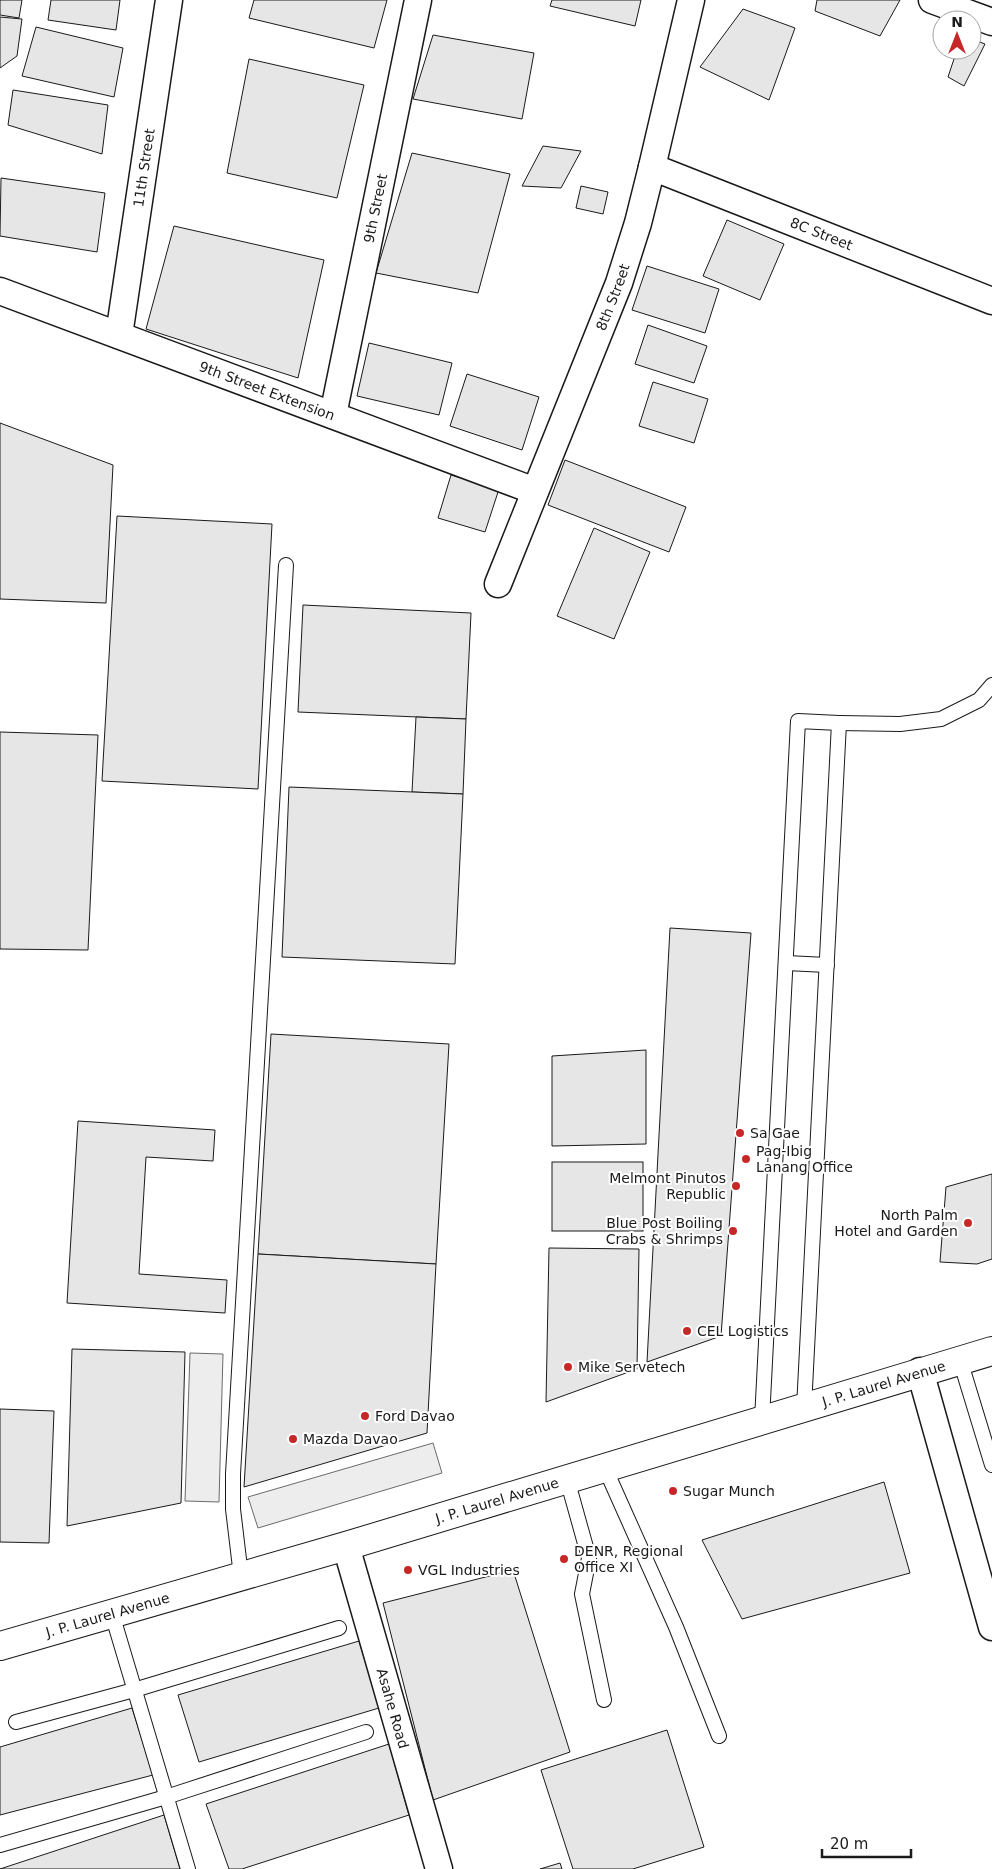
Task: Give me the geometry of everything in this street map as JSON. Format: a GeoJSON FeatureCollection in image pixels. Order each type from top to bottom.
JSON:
{"type":"FeatureCollection","features":[{"type":"Feature","properties":{"kind":"main road","name":"J. P. Laurel Avenue"},"geometry":{"type":"LineString","coordinates":[[0,1646],[346,1546],[804,1408],[920,1371],[992,1351]]}},
{"type":"Feature","properties":{"kind":"street","name":"11th Street"},"geometry":{"type":"LineString","coordinates":[[120,335],[169,0]]}},
{"type":"Feature","properties":{"kind":"street","name":"9th Street"},"geometry":{"type":"LineString","coordinates":[[333,415],[418,0]]}},
{"type":"Feature","properties":{"kind":"street","name":"8th Street"},"geometry":{"type":"LineString","coordinates":[[498,584],[619,283],[638,223],[690,0]]}},
{"type":"Feature","properties":{"kind":"street"},"geometry":{"type":"LineString","coordinates":[[932,0],[988,13]]}},
{"type":"Feature","properties":{"kind":"street","name":"8C Street"},"geometry":{"type":"LineString","coordinates":[[652,167],[992,302]]}},
{"type":"Feature","properties":{"kind":"street","name":"9th Street Extension"},"geometry":{"type":"LineString","coordinates":[[0,291],[535,491]]}},
{"type":"Feature","properties":{"kind":"street"},"geometry":{"type":"LineString","coordinates":[[920,1371],[992,1628]]}},
{"type":"Feature","properties":{"kind":"street","name":"Asahe Road"},"geometry":{"type":"LineString","coordinates":[[346,1546],[439,1869]]}},
{"type":"Feature","properties":{"kind":"lane"},"geometry":{"type":"LineString","coordinates":[[241,1576],[233,1509],[233,1474],[286,565]]}},
{"type":"Feature","properties":{"kind":"lane"},"geometry":{"type":"LineString","coordinates":[[762,1420],[798,721],[900,724],[941,719],[979,700],[992,685]]}},
{"type":"Feature","properties":{"kind":"lane"},"geometry":{"type":"LineString","coordinates":[[804,1408],[840,723]]}},
{"type":"Feature","properties":{"kind":"lane"},"geometry":{"type":"LineString","coordinates":[[786,963],[827,965]]}},
{"type":"Feature","properties":{"kind":"lane"},"geometry":{"type":"LineString","coordinates":[[960,1360],[992,1465]]}},
{"type":"Feature","properties":{"kind":"lane"},"geometry":{"type":"LineString","coordinates":[[605,1468],[676,1627],[720,1736]]}},
{"type":"Feature","properties":{"kind":"lane"},"geometry":{"type":"LineString","coordinates":[[567,1479],[589,1558],[582,1594],[604,1700]]}},
{"type":"Feature","properties":{"kind":"lane"},"geometry":{"type":"LineString","coordinates":[[112,1614],[188,1869]]}},
{"type":"Feature","properties":{"kind":"lane"},"geometry":{"type":"LineString","coordinates":[[16,1722],[134,1690],[339,1628]]}},
{"type":"Feature","properties":{"kind":"lane"},"geometry":{"type":"LineString","coordinates":[[0,1845],[166,1797],[366,1732]]}},
{"type":"Feature","properties":{"kind":"shaded area"},"geometry":{"type":"Polygon","coordinates":[[[190,1353],[223,1354],[219,1502],[185,1501],[190,1353]]]}},
{"type":"Feature","properties":{"kind":"shaded area"},"geometry":{"type":"Polygon","coordinates":[[[433,1443],[442,1473],[258,1528],[248,1497],[433,1443]]]}},
{"type":"Feature","properties":{"kind":"building"},"geometry":{"type":"Polygon","coordinates":[[[0,0],[22,0],[19,18],[0,15],[0,0]]]}},
{"type":"Feature","properties":{"kind":"building"},"geometry":{"type":"Polygon","coordinates":[[[51,0],[120,0],[116,30],[48,20],[51,0]]]}},
{"type":"Feature","properties":{"kind":"building"},"geometry":{"type":"Polygon","coordinates":[[[254,0],[387,0],[374,48],[249,18],[254,0]]]}},
{"type":"Feature","properties":{"kind":"building"},"geometry":{"type":"Polygon","coordinates":[[[552,0],[641,0],[635,26],[550,6],[552,0]]]}},
{"type":"Feature","properties":{"kind":"building"},"geometry":{"type":"Polygon","coordinates":[[[817,0],[900,0],[880,36],[815,11],[817,0]]]}},
{"type":"Feature","properties":{"kind":"building"},"geometry":{"type":"Polygon","coordinates":[[[743,9],[795,28],[769,100],[700,67],[743,9]]]}},
{"type":"Feature","properties":{"kind":"building"},"geometry":{"type":"Polygon","coordinates":[[[0,17],[22,19],[17,56],[0,68],[0,17]]]}},
{"type":"Feature","properties":{"kind":"building"},"geometry":{"type":"Polygon","coordinates":[[[36,27],[123,48],[114,97],[22,76],[36,27]]]}},
{"type":"Feature","properties":{"kind":"building"},"geometry":{"type":"Polygon","coordinates":[[[433,35],[534,53],[522,119],[413,99],[433,35]]]}},
{"type":"Feature","properties":{"kind":"building"},"geometry":{"type":"Polygon","coordinates":[[[249,59],[364,85],[337,198],[227,173],[249,59]]]}},
{"type":"Feature","properties":{"kind":"building"},"geometry":{"type":"Polygon","coordinates":[[[954,60],[977,60],[964,86],[948,77],[954,60]]]}},
{"type":"Feature","properties":{"kind":"building"},"geometry":{"type":"Polygon","coordinates":[[[13,90],[108,105],[102,154],[8,125],[13,90]]]}},
{"type":"Feature","properties":{"kind":"building"},"geometry":{"type":"Polygon","coordinates":[[[543,146],[581,151],[561,188],[522,186],[543,146]]]}},
{"type":"Feature","properties":{"kind":"building"},"geometry":{"type":"Polygon","coordinates":[[[412,153],[510,174],[478,293],[376,273],[412,153]]]}},
{"type":"Feature","properties":{"kind":"building"},"geometry":{"type":"Polygon","coordinates":[[[1,178],[105,193],[97,252],[0,236],[1,178]]]}},
{"type":"Feature","properties":{"kind":"building"},"geometry":{"type":"Polygon","coordinates":[[[581,186],[608,192],[603,214],[576,208],[581,186]]]}},
{"type":"Feature","properties":{"kind":"building"},"geometry":{"type":"Polygon","coordinates":[[[727,220],[784,244],[760,300],[703,276],[727,220]]]}},
{"type":"Feature","properties":{"kind":"building"},"geometry":{"type":"Polygon","coordinates":[[[174,226],[324,260],[298,378],[146,329],[174,226]]]}},
{"type":"Feature","properties":{"kind":"building"},"geometry":{"type":"Polygon","coordinates":[[[647,266],[719,289],[705,333],[632,310],[647,266]]]}},
{"type":"Feature","properties":{"kind":"building"},"geometry":{"type":"Polygon","coordinates":[[[648,325],[707,346],[694,383],[635,364],[648,325]]]}},
{"type":"Feature","properties":{"kind":"building"},"geometry":{"type":"Polygon","coordinates":[[[369,343],[452,363],[439,415],[357,396],[369,343]]]}},
{"type":"Feature","properties":{"kind":"building"},"geometry":{"type":"Polygon","coordinates":[[[467,374],[539,397],[522,450],[450,426],[467,374]]]}},
{"type":"Feature","properties":{"kind":"building"},"geometry":{"type":"Polygon","coordinates":[[[653,382],[708,399],[694,443],[639,426],[653,382]]]}},
{"type":"Feature","properties":{"kind":"building"},"geometry":{"type":"Polygon","coordinates":[[[0,423],[113,465],[106,603],[0,599],[0,423]]]}},
{"type":"Feature","properties":{"kind":"building"},"geometry":{"type":"Polygon","coordinates":[[[565,460],[686,507],[669,552],[548,505],[565,460]]]}},
{"type":"Feature","properties":{"kind":"building"},"geometry":{"type":"Polygon","coordinates":[[[451,475],[499,489],[485,532],[438,518],[451,475]]]}},
{"type":"Feature","properties":{"kind":"building"},"geometry":{"type":"Polygon","coordinates":[[[117,516],[272,524],[258,789],[102,781],[117,516]]]}},
{"type":"Feature","properties":{"kind":"building"},"geometry":{"type":"Polygon","coordinates":[[[594,528],[650,552],[614,639],[557,616],[594,528]]]}},
{"type":"Feature","properties":{"kind":"building"},"geometry":{"type":"Polygon","coordinates":[[[303,605],[471,613],[466,719],[298,712],[303,605]]]}},
{"type":"Feature","properties":{"kind":"building"},"geometry":{"type":"Polygon","coordinates":[[[416,717],[466,719],[463,794],[412,792],[416,717]]]}},
{"type":"Feature","properties":{"kind":"building"},"geometry":{"type":"Polygon","coordinates":[[[0,732],[98,735],[88,950],[0,949],[0,732]]]}},
{"type":"Feature","properties":{"kind":"building"},"geometry":{"type":"Polygon","coordinates":[[[289,787],[463,794],[455,964],[282,957],[289,787]]]}},
{"type":"Feature","properties":{"kind":"building"},"geometry":{"type":"Polygon","coordinates":[[[670,928],[751,933],[721,1336],[647,1362],[670,928]]]}},
{"type":"Feature","properties":{"kind":"building"},"geometry":{"type":"Polygon","coordinates":[[[271,1034],[449,1044],[436,1264],[258,1254],[271,1034]]]}},
{"type":"Feature","properties":{"kind":"building"},"geometry":{"type":"Polygon","coordinates":[[[646,1050],[646,1144],[552,1146],[552,1056],[646,1050]]]}},
{"type":"Feature","properties":{"kind":"building"},"geometry":{"type":"Polygon","coordinates":[[[78,1121],[215,1130],[213,1161],[146,1157],[139,1274],[227,1280],[225,1313],[67,1303],[78,1121]]]}},
{"type":"Feature","properties":{"kind":"building"},"geometry":{"type":"Polygon","coordinates":[[[552,1162],[643,1162],[643,1231],[552,1231],[552,1162]]]}},
{"type":"Feature","properties":{"kind":"building","name":"North Palm Hotel and Garden"},"geometry":{"type":"Polygon","coordinates":[[[992,1174],[992,1259],[977,1264],[940,1262],[946,1187],[992,1174]]]}},
{"type":"Feature","properties":{"kind":"building"},"geometry":{"type":"Polygon","coordinates":[[[549,1248],[639,1249],[637,1369],[546,1402],[549,1248]]]}},
{"type":"Feature","properties":{"kind":"building"},"geometry":{"type":"Polygon","coordinates":[[[258,1254],[436,1264],[427,1433],[244,1487],[258,1254]]]}},
{"type":"Feature","properties":{"kind":"building"},"geometry":{"type":"Polygon","coordinates":[[[72,1349],[185,1352],[181,1503],[67,1526],[72,1349]]]}},
{"type":"Feature","properties":{"kind":"building"},"geometry":{"type":"Polygon","coordinates":[[[0,1409],[54,1411],[49,1543],[0,1542],[0,1409]]]}},
{"type":"Feature","properties":{"kind":"building"},"geometry":{"type":"Polygon","coordinates":[[[884,1482],[910,1573],[742,1619],[702,1540],[884,1482]]]}},
{"type":"Feature","properties":{"kind":"building"},"geometry":{"type":"Polygon","coordinates":[[[513,1570],[570,1752],[433,1800],[383,1603],[513,1570]]]}},
{"type":"Feature","properties":{"kind":"building"},"geometry":{"type":"Polygon","coordinates":[[[359,1641],[379,1708],[199,1762],[178,1695],[359,1641]]]}},
{"type":"Feature","properties":{"kind":"building"},"geometry":{"type":"Polygon","coordinates":[[[132,1708],[153,1775],[0,1815],[0,1747],[132,1708]]]}},
{"type":"Feature","properties":{"kind":"building"},"geometry":{"type":"Polygon","coordinates":[[[667,1730],[704,1847],[633,1869],[573,1869],[541,1770],[667,1730]]]}},
{"type":"Feature","properties":{"kind":"building"},"geometry":{"type":"Polygon","coordinates":[[[389,1744],[409,1815],[242,1869],[229,1869],[206,1804],[389,1744]]]}},
{"type":"Feature","properties":{"kind":"building"},"geometry":{"type":"Polygon","coordinates":[[[164,1815],[180,1869],[0,1869],[164,1815]]]}},
{"type":"Feature","properties":{"kind":"building"},"geometry":{"type":"Polygon","coordinates":[[[560,1863],[562,1869],[540,1869],[560,1863]]]}},
{"type":"Feature","properties":{"kind":"place","name":"Sa Gae"},"geometry":{"type":"Point","coordinates":[740,1133]}},
{"type":"Feature","properties":{"kind":"place","name":"Pag-Ibig Lanang Office"},"geometry":{"type":"Point","coordinates":[746,1159]}},
{"type":"Feature","properties":{"kind":"place","name":"Melmont Pinutos Republic"},"geometry":{"type":"Point","coordinates":[736,1186]}},
{"type":"Feature","properties":{"kind":"place","name":"North Palm Hotel and Garden"},"geometry":{"type":"Point","coordinates":[968,1223]}},
{"type":"Feature","properties":{"kind":"place","name":"Blue Post Boiling Crabs & Shrimps"},"geometry":{"type":"Point","coordinates":[733,1231]}},
{"type":"Feature","properties":{"kind":"place","name":"CEL Logistics"},"geometry":{"type":"Point","coordinates":[687,1331]}},
{"type":"Feature","properties":{"kind":"place","name":"Mike Servetech"},"geometry":{"type":"Point","coordinates":[568,1367]}},
{"type":"Feature","properties":{"kind":"place","name":"Ford Davao"},"geometry":{"type":"Point","coordinates":[365,1416]}},
{"type":"Feature","properties":{"kind":"place","name":"Mazda Davao"},"geometry":{"type":"Point","coordinates":[293,1439]}},
{"type":"Feature","properties":{"kind":"place","name":"Sugar Munch"},"geometry":{"type":"Point","coordinates":[673,1491]}},
{"type":"Feature","properties":{"kind":"place","name":"DENR, Regional Office XI"},"geometry":{"type":"Point","coordinates":[564,1559]}},
{"type":"Feature","properties":{"kind":"place","name":"VGL Industries"},"geometry":{"type":"Point","coordinates":[408,1570]}}]}
